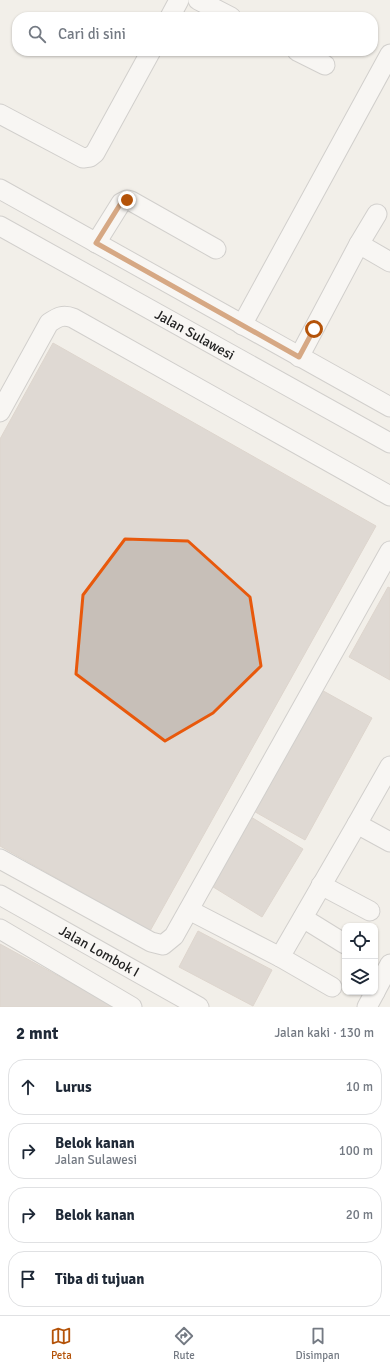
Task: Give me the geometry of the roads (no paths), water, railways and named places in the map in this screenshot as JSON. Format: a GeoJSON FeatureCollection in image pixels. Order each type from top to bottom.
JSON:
{"type":"FeatureCollection","features":[{"type":"Feature","properties":{"kind":"street"},"geometry":{"type":"LineString","coordinates":[[173,12],[179,0]]}},
{"type":"Feature","properties":{"kind":"street"},"geometry":{"type":"LineString","coordinates":[[198,0],[221,12]]}},
{"type":"Feature","properties":{"kind":"street"},"geometry":{"type":"LineString","coordinates":[[242,325],[390,54]]}},
{"type":"Feature","properties":{"kind":"street"},"geometry":{"type":"LineString","coordinates":[[0,114],[83,158],[90,157],[95,153],[148,56]]}},
{"type":"Feature","properties":{"kind":"street"},"geometry":{"type":"LineString","coordinates":[[307,56],[324,65]]}},
{"type":"Feature","properties":{"kind":"street"},"geometry":{"type":"LineString","coordinates":[[0,189],[390,408]]}},
{"type":"Feature","properties":{"kind":"street"},"geometry":{"type":"LineString","coordinates":[[96,243],[121,203],[127,200],[216,249]]}},
{"type":"Feature","properties":{"kind":"street"},"geometry":{"type":"LineString","coordinates":[[299,357],[359,244],[377,214]]}},
{"type":"Feature","properties":{"kind":"street","name":"Jalan Sulawesi"},"geometry":{"type":"LineString","coordinates":[[0,226],[390,442]]}},
{"type":"Feature","properties":{"kind":"street"},"geometry":{"type":"LineString","coordinates":[[359,244],[390,262]]}},
{"type":"Feature","properties":{"kind":"street"},"geometry":{"type":"LineString","coordinates":[[0,412],[50,323],[60,316],[67,316],[74,318],[390,496]]}},
{"type":"Feature","properties":{"kind":"street"},"geometry":{"type":"LineString","coordinates":[[0,859],[151,942],[163,945],[174,936],[189,910],[390,551]]}},
{"type":"Feature","properties":{"kind":"street"},"geometry":{"type":"LineString","coordinates":[[280,957],[390,766]]}},
{"type":"Feature","properties":{"kind":"street"},"geometry":{"type":"LineString","coordinates":[[357,824],[390,842]]}},
{"type":"Feature","properties":{"kind":"street"},"geometry":{"type":"LineString","coordinates":[[321,886],[370,911]]}},
{"type":"Feature","properties":{"kind":"street","name":"Jalan Lombok I"},"geometry":{"type":"LineString","coordinates":[[0,895],[199,1007]]}},
{"type":"Feature","properties":{"kind":"street"},"geometry":{"type":"LineString","coordinates":[[189,910],[280,957],[332,986]]}},
{"type":"Feature","properties":{"kind":"street"},"geometry":{"type":"LineString","coordinates":[[303,918],[342,942]]}},
{"type":"Feature","properties":{"kind":"street"},"geometry":{"type":"LineString","coordinates":[[0,929],[132,1007]]}},
{"type":"Feature","properties":{"kind":"street"},"geometry":{"type":"LineString","coordinates":[[378,986],[390,964]]}},
{"type":"Feature","properties":{"kind":"street"},"geometry":{"type":"LineString","coordinates":[[367,1007],[373,995]]}}]}
